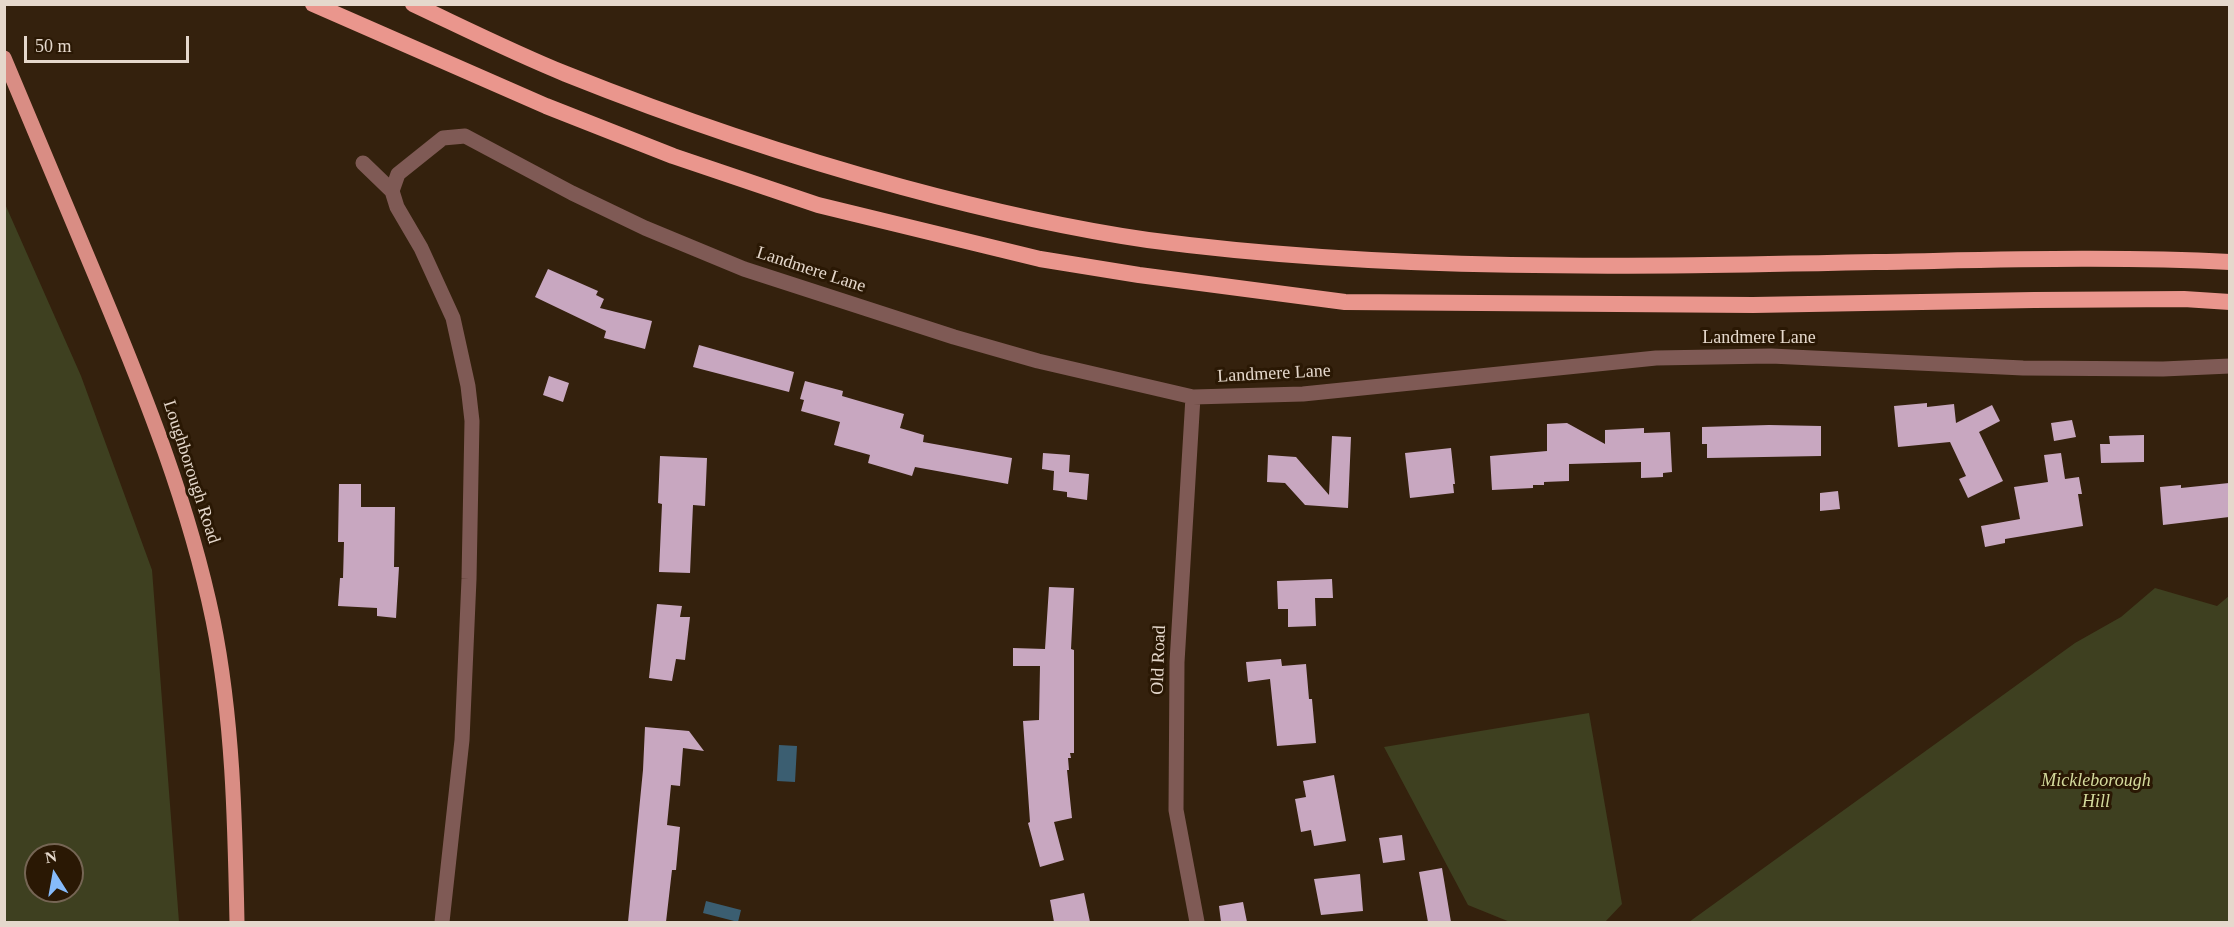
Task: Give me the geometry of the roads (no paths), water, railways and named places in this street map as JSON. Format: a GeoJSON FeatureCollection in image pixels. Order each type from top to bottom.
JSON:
{"type":"FeatureCollection","features":[{"type":"Feature","properties":{"kind":"highway"},"geometry":{"type":"LineString","coordinates":[[313,4],[546,106],[673,156],[818,205],[1040,259],[1139,275],[1345,302],[1741,304],[2184,299],[2229,302]]}},
{"type":"Feature","properties":{"kind":"highway"},"geometry":{"type":"LineString","coordinates":[[413,4],[562,72],[684,119],[829,167],[947,199],[1045,222],[1142,239],[1346,259],[1493,265],[1748,265],[2032,260],[2229,262]]}},
{"type":"Feature","properties":{"kind":"main road","name":"Loughborough Road"},"geometry":{"type":"LineString","coordinates":[[4,58],[144,393],[174,475],[195,543],[213,620],[227,703],[235,808],[237,922]]}},
{"type":"Feature","properties":{"kind":"street","name":"Landmere Lane"},"geometry":{"type":"LineString","coordinates":[[392,191],[398,174],[443,138],[465,136],[645,228],[744,269],[954,337],[1038,361],[1193,397],[1303,394],[1656,358],[1771,356],[2023,368],[2163,369],[2229,366]]}},
{"type":"Feature","properties":{"kind":"street"},"geometry":{"type":"LineString","coordinates":[[363,163],[392,191],[397,207],[421,248],[453,318],[470,399],[472,421],[470,556],[462,729],[442,922]]}},
{"type":"Feature","properties":{"kind":"street","name":"Old Road"},"geometry":{"type":"LineString","coordinates":[[1193,397],[1177,662],[1176,810],[1197,922]]}},
{"type":"Feature","properties":{"kind":"water"},"geometry":{"type":"Polygon","coordinates":[[[779,745],[797,746],[795,782],[777,781],[779,745]]]}},
{"type":"Feature","properties":{"kind":"water"},"geometry":{"type":"Polygon","coordinates":[[[706,901],[741,910],[738,922],[703,913],[706,901]]]}},
{"type":"Feature","properties":{"kind":"park label","name":"Mickleborough Hill"},"geometry":{"type":"Point","coordinates":[2096,791]}}]}
